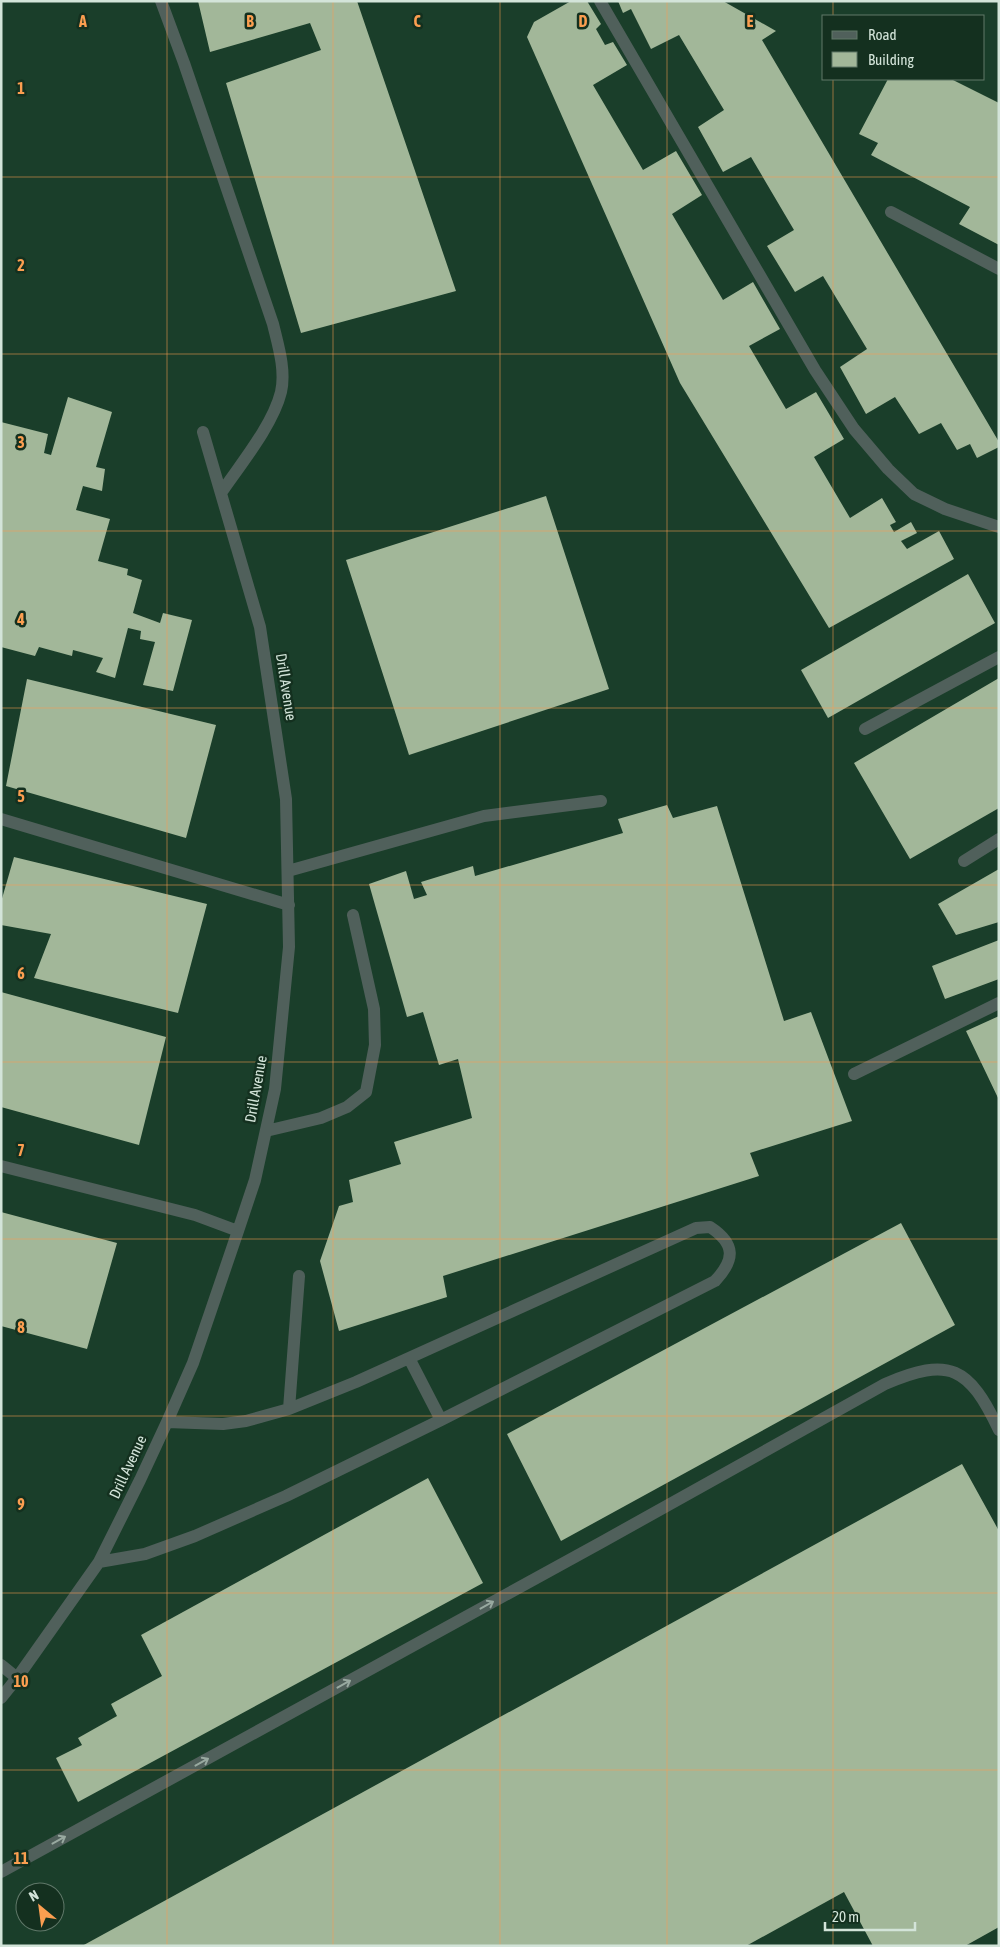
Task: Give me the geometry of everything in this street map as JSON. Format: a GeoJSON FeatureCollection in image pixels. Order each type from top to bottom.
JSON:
{"type":"FeatureCollection","features":[{"type":"Feature","properties":{"kind":"street"},"geometry":{"type":"LineString","coordinates":[[161,1],[273,324],[281,363],[281,391],[271,418],[221,494]]}},
{"type":"Feature","properties":{"kind":"street"},"geometry":{"type":"LineString","coordinates":[[600,1],[816,370],[854,430],[888,469],[914,494],[946,509],[999,527]]}},
{"type":"Feature","properties":{"kind":"street"},"geometry":{"type":"LineString","coordinates":[[891,212],[999,269]]}},
{"type":"Feature","properties":{"kind":"street","name":"Drill Avenue"},"geometry":{"type":"LineString","coordinates":[[1,1698],[99,1562],[167,1422],[193,1363],[238,1231],[254,1180],[275,1089],[289,948],[286,799],[260,627],[203,432]]}},
{"type":"Feature","properties":{"kind":"street"},"geometry":{"type":"LineString","coordinates":[[865,729],[999,657]]}},
{"type":"Feature","properties":{"kind":"street"},"geometry":{"type":"LineString","coordinates":[[288,872],[484,816],[601,800]]}},
{"type":"Feature","properties":{"kind":"street"},"geometry":{"type":"LineString","coordinates":[[1,819],[289,905]]}},
{"type":"Feature","properties":{"kind":"street"},"geometry":{"type":"LineString","coordinates":[[964,861],[999,839]]}},
{"type":"Feature","properties":{"kind":"street"},"geometry":{"type":"LineString","coordinates":[[266,1131],[321,1118],[347,1107],[366,1092],[375,1045],[374,1010],[353,914]]}},
{"type":"Feature","properties":{"kind":"street"},"geometry":{"type":"LineString","coordinates":[[854,1074],[999,1003]]}},
{"type":"Feature","properties":{"kind":"street"},"geometry":{"type":"LineString","coordinates":[[1,1166],[195,1215],[238,1231]]}},
{"type":"Feature","properties":{"kind":"street"},"geometry":{"type":"LineString","coordinates":[[99,1562],[145,1554],[195,1536],[286,1496],[441,1420],[715,1281],[725,1270],[730,1258],[729,1246],[720,1234],[710,1227],[696,1228],[410,1358],[289,1410],[246,1421],[222,1424],[167,1422]]}},
{"type":"Feature","properties":{"kind":"street"},"geometry":{"type":"LineString","coordinates":[[289,1410],[299,1276]]}},
{"type":"Feature","properties":{"kind":"street"},"geometry":{"type":"LineString","coordinates":[[410,1358],[441,1420]]}},
{"type":"Feature","properties":{"kind":"street"},"geometry":{"type":"LineString","coordinates":[[1,1872],[602,1542],[885,1384],[910,1373],[930,1369],[944,1369],[958,1374],[979,1393],[999,1430]]}},
{"type":"Feature","properties":{"kind":"street"},"geometry":{"type":"LineString","coordinates":[[1,1665],[17,1678]]}},
{"type":"Feature","properties":{"kind":"shaded area"},"geometry":{"type":"Polygon","coordinates":[[[1,1],[999,1],[999,1946],[1,1946],[1,1]]]}},
{"type":"Feature","properties":{"kind":"building"},"geometry":{"type":"Polygon","coordinates":[[[198,1],[357,1],[456,291],[301,333],[226,83],[321,50],[310,23],[210,52],[198,1]]]}},
{"type":"Feature","properties":{"kind":"building"},"geometry":{"type":"Polygon","coordinates":[[[571,1],[587,1],[601,24],[596,29],[605,45],[613,42],[627,65],[593,85],[643,170],[676,151],[702,195],[672,214],[723,300],[753,282],[780,329],[749,346],[786,409],[816,392],[844,439],[814,457],[850,518],[882,498],[896,522],[890,525],[894,532],[911,522],[917,533],[901,541],[907,549],[939,531],[954,559],[829,628],[680,383],[527,37],[534,22],[571,1]]]}},
{"type":"Feature","properties":{"kind":"building"},"geometry":{"type":"Polygon","coordinates":[[[618,1],[723,1],[776,31],[762,40],[999,442],[999,447],[977,458],[970,444],[957,450],[941,423],[919,434],[895,397],[866,414],[840,367],[867,349],[823,276],[795,292],[767,246],[794,230],[751,157],[723,172],[698,127],[724,110],[679,35],[651,49],[631,9],[623,13],[618,1]]]}},
{"type":"Feature","properties":{"kind":"building"},"geometry":{"type":"Polygon","coordinates":[[[887,80],[953,80],[999,103],[999,245],[959,224],[970,207],[871,155],[878,143],[859,134],[887,80]]]}},
{"type":"Feature","properties":{"kind":"building"},"geometry":{"type":"Polygon","coordinates":[[[68,397],[112,412],[96,467],[105,469],[102,491],[83,486],[76,510],[110,519],[98,561],[128,569],[127,575],[142,580],[133,613],[160,623],[163,613],[192,620],[173,691],[143,685],[155,642],[140,639],[141,631],[128,628],[115,678],[96,672],[103,658],[73,650],[72,656],[39,647],[35,656],[1,647],[1,422],[48,434],[44,453],[51,455],[68,397]]]}},
{"type":"Feature","properties":{"kind":"building"},"geometry":{"type":"Polygon","coordinates":[[[546,496],[609,689],[409,755],[346,560],[546,496]]]}},
{"type":"Feature","properties":{"kind":"building"},"geometry":{"type":"Polygon","coordinates":[[[968,574],[995,623],[828,718],[801,670],[968,574]]]}},
{"type":"Feature","properties":{"kind":"building"},"geometry":{"type":"Polygon","coordinates":[[[999,678],[999,808],[910,859],[854,763],[999,678]]]}},
{"type":"Feature","properties":{"kind":"building"},"geometry":{"type":"Polygon","coordinates":[[[27,679],[216,725],[186,838],[6,786],[27,679]]]}},
{"type":"Feature","properties":{"kind":"building"},"geometry":{"type":"Polygon","coordinates":[[[667,805],[673,818],[717,806],[784,1021],[811,1012],[852,1121],[750,1153],[759,1176],[443,1276],[447,1297],[339,1331],[320,1261],[339,1206],[353,1202],[349,1180],[401,1164],[394,1142],[472,1118],[458,1059],[439,1065],[423,1012],[407,1017],[369,884],[406,871],[414,899],[427,895],[421,882],[473,866],[475,876],[623,833],[618,819],[667,805]]]}},
{"type":"Feature","properties":{"kind":"building"},"geometry":{"type":"Polygon","coordinates":[[[14,857],[207,904],[178,1013],[34,978],[51,934],[1,925],[1,902],[14,857]]]}},
{"type":"Feature","properties":{"kind":"building"},"geometry":{"type":"Polygon","coordinates":[[[999,869],[999,922],[956,935],[938,904],[999,869]]]}},
{"type":"Feature","properties":{"kind":"building"},"geometry":{"type":"Polygon","coordinates":[[[999,940],[999,979],[945,999],[932,966],[999,940]]]}},
{"type":"Feature","properties":{"kind":"building"},"geometry":{"type":"Polygon","coordinates":[[[1,992],[166,1037],[139,1145],[1,1107],[1,992]]]}},
{"type":"Feature","properties":{"kind":"building"},"geometry":{"type":"Polygon","coordinates":[[[999,1016],[999,1100],[966,1031],[999,1016]]]}},
{"type":"Feature","properties":{"kind":"building"},"geometry":{"type":"Polygon","coordinates":[[[1,1212],[117,1243],[87,1349],[1,1326],[1,1212]]]}},
{"type":"Feature","properties":{"kind":"building"},"geometry":{"type":"Polygon","coordinates":[[[901,1223],[955,1325],[561,1541],[507,1434],[901,1223]]]}},
{"type":"Feature","properties":{"kind":"building"},"geometry":{"type":"Polygon","coordinates":[[[962,1464],[999,1531],[999,1927],[965,1946],[873,1946],[844,1892],[746,1946],[82,1946],[962,1464]]]}},
{"type":"Feature","properties":{"kind":"building"},"geometry":{"type":"Polygon","coordinates":[[[428,1478],[483,1583],[78,1802],[56,1758],[82,1745],[78,1738],[117,1716],[111,1704],[162,1676],[141,1635],[428,1478]]]}}]}
